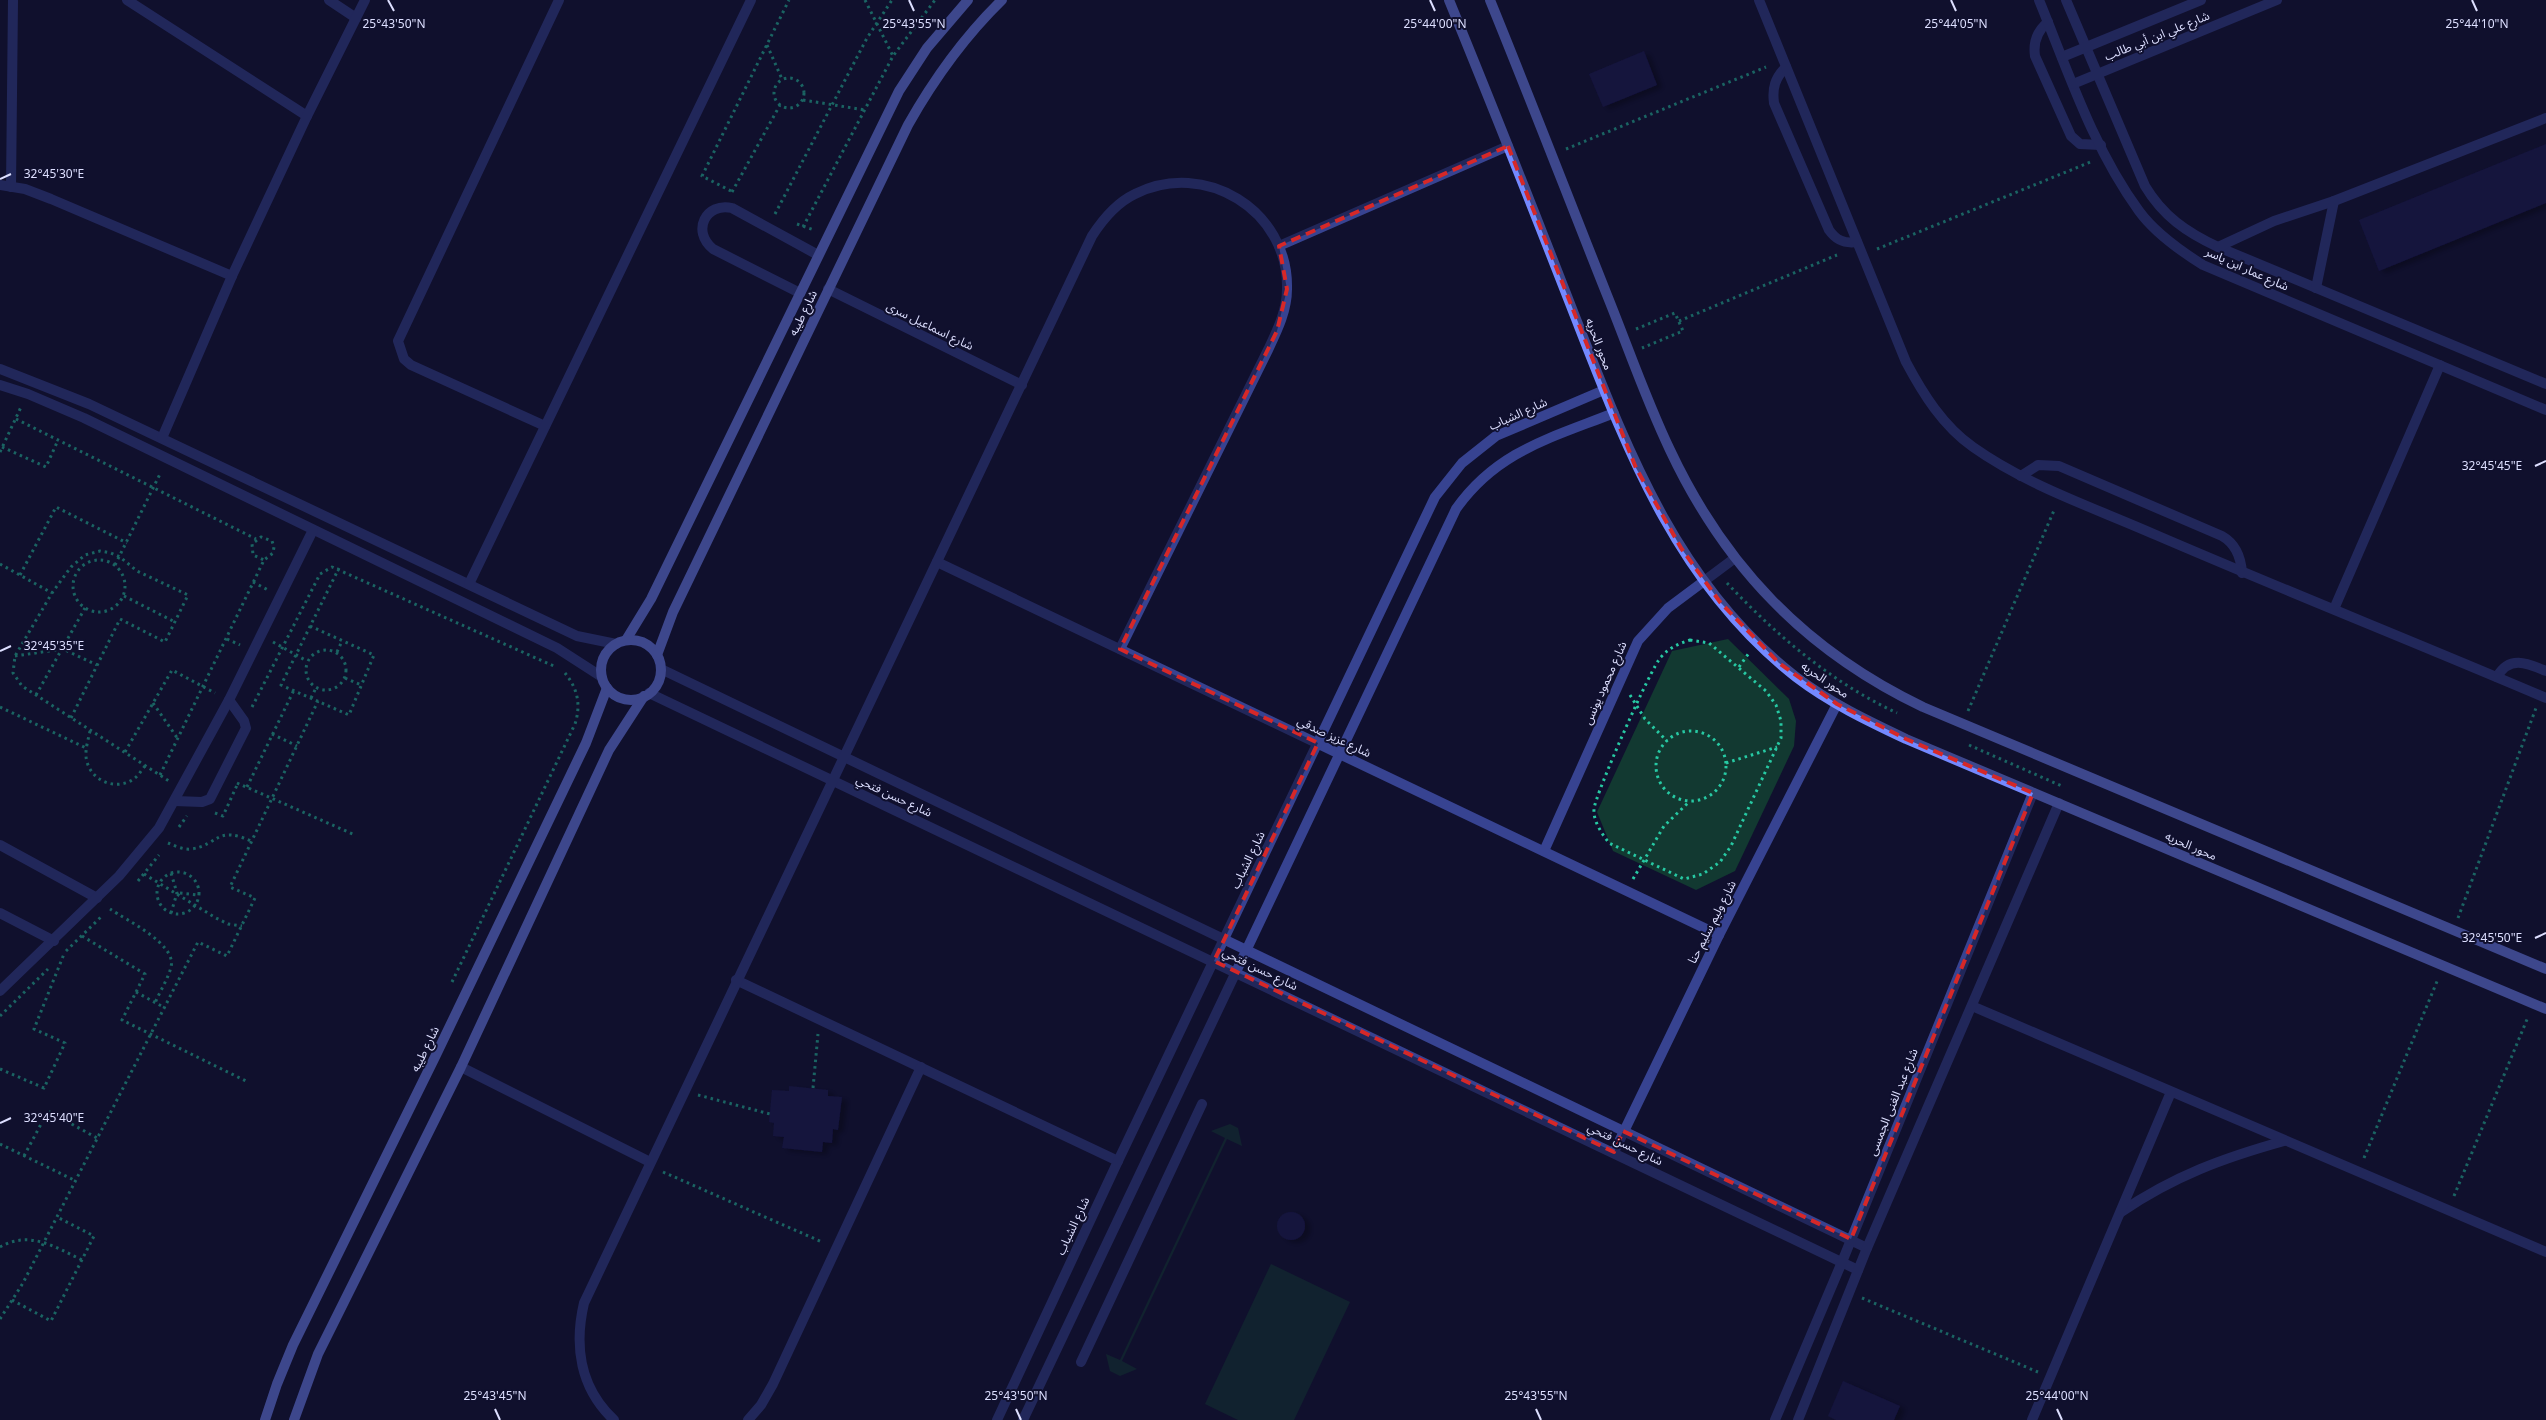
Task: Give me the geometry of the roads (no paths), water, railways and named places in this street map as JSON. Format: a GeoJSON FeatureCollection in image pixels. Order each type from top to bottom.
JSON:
{"type":"FeatureCollection","features":[{"type":"Feature","properties":{"kind":"main road","name":"شارع طيبه"},"geometry":{"type":"LineString","coordinates":[[621,642],[651,599],[899,90],[926,48],[968,0]]}},
{"type":"Feature","properties":{"kind":"main road","name":"شارع طيبه"},"geometry":{"type":"LineString","coordinates":[[657,655],[673,612],[828,289],[919,105],[959,46],[1002,0]]}},
{"type":"Feature","properties":{"kind":"main road","name":"محور الحريه"},"geometry":{"type":"LineString","coordinates":[[1449,0],[1604,390],[1650,495],[1681,548],[1704,581],[1740,625],[1761,647],[1797,678],[1836,704],[1906,739],[2546,1009]]}},
{"type":"Feature","properties":{"kind":"main road","name":"محور الحريه"},"geometry":{"type":"LineString","coordinates":[[1490,0],[1658,423],[1683,477],[1735,558],[1784,614],[1827,650],[1898,695],[2546,969]]}},
{"type":"Feature","properties":{"kind":"main road"},"geometry":{"type":"LineString","coordinates":[[294,1420],[318,1354],[461,1067],[609,750],[647,695],[656,686],[660,669],[657,655],[644,643],[621,642],[603,658],[602,677],[607,688],[621,698],[630,700],[647,695]]}},
{"type":"Feature","properties":{"kind":"main road","name":"شارع طيبه"},"geometry":{"type":"LineString","coordinates":[[265,1420],[276,1384],[293,1346],[586,743],[607,688]]}},
{"type":"Feature","properties":{"kind":"street"},"geometry":{"type":"LineString","coordinates":[[11,187],[13,0]]}},
{"type":"Feature","properties":{"kind":"street"},"geometry":{"type":"LineString","coordinates":[[127,0],[307,116]]}},
{"type":"Feature","properties":{"kind":"street"},"geometry":{"type":"LineString","coordinates":[[329,0],[356,18]]}},
{"type":"Feature","properties":{"kind":"street"},"geometry":{"type":"LineString","coordinates":[[162,438],[232,276],[307,116],[365,0]]}},
{"type":"Feature","properties":{"kind":"street"},"geometry":{"type":"LineString","coordinates":[[545,426],[411,365],[399,350],[398,341],[559,0]]}},
{"type":"Feature","properties":{"kind":"street"},"geometry":{"type":"LineString","coordinates":[[469,584],[752,0]]}},
{"type":"Feature","properties":{"kind":"street"},"geometry":{"type":"LineString","coordinates":[[1759,0],[1906,362],[1934,409],[1972,447],[2021,476],[2061,494],[2242,572],[2543,697]]}},
{"type":"Feature","properties":{"kind":"street","name":"شارع عمار ابن ياسر"},"geometry":{"type":"LineString","coordinates":[[2039,0],[2062,57],[2106,155],[2139,211],[2153,227],[2185,254],[2203,265],[2546,410]]}},
{"type":"Feature","properties":{"kind":"street","name":"شارع عمار ابن ياسر"},"geometry":{"type":"LineString","coordinates":[[2066,0],[2135,166],[2154,201],[2183,229],[2218,247],[2546,384]]}},
{"type":"Feature","properties":{"kind":"street","name":"شارع علي ابن أبي طالب"},"geometry":{"type":"LineString","coordinates":[[2062,57],[2201,0]]}},
{"type":"Feature","properties":{"kind":"street","name":"شارع علي ابن أبي طالب"},"geometry":{"type":"LineString","coordinates":[[2074,84],[2278,0]]}},
{"type":"Feature","properties":{"kind":"street"},"geometry":{"type":"LineString","coordinates":[[2048,22],[2038,33],[2034,49],[2035,56],[2071,136],[2080,144],[2101,145]]}},
{"type":"Feature","properties":{"kind":"street"},"geometry":{"type":"LineString","coordinates":[[1784,64],[1773,87],[1774,103],[1829,230],[1838,240],[1859,248]]}},
{"type":"Feature","properties":{"kind":"street"},"geometry":{"type":"LineString","coordinates":[[2218,247],[2274,221],[2334,201],[2546,118]]}},
{"type":"Feature","properties":{"kind":"street"},"geometry":{"type":"LineString","coordinates":[[1279,246],[1508,146]]}},
{"type":"Feature","properties":{"kind":"street"},"geometry":{"type":"LineString","coordinates":[[614,1420],[596,1400],[585,1377],[579,1352],[579,1327],[584,1303],[736,980],[938,562],[1092,236],[1103,220],[1133,195],[1151,186],[1170,182],[1210,185],[1228,192],[1252,208],[1271,229],[1286,267],[1287,289],[1284,312],[1277,331],[1120,649]]}},
{"type":"Feature","properties":{"kind":"street"},"geometry":{"type":"LineString","coordinates":[[0,185],[51,199],[232,276]]}},
{"type":"Feature","properties":{"kind":"street"},"geometry":{"type":"LineString","coordinates":[[2316,288],[2334,201]]}},
{"type":"Feature","properties":{"kind":"street"},"geometry":{"type":"LineString","coordinates":[[800,293],[713,249],[702,232],[702,226],[708,214],[726,206],[818,255]]}},
{"type":"Feature","properties":{"kind":"street","name":"شارع اسماعيل سرى"},"geometry":{"type":"LineString","coordinates":[[828,289],[1022,385]]}},
{"type":"Feature","properties":{"kind":"street"},"geometry":{"type":"LineString","coordinates":[[2334,609],[2440,365]]}},
{"type":"Feature","properties":{"kind":"street"},"geometry":{"type":"LineString","coordinates":[[0,369],[62,392],[162,438],[577,636],[621,642]]}},
{"type":"Feature","properties":{"kind":"street"},"geometry":{"type":"LineString","coordinates":[[0,385],[28,394],[168,458],[557,648],[602,677]]}},
{"type":"Feature","properties":{"kind":"street","name":"شارع الشباب"},"geometry":{"type":"LineString","coordinates":[[997,1420],[1118,1161],[1425,518],[1448,479],[1472,453],[1496,436],[1604,390]]}},
{"type":"Feature","properties":{"kind":"street"},"geometry":{"type":"LineString","coordinates":[[1024,1420],[1235,971],[1341,754],[1447,526],[1467,494],[1494,467],[1509,457],[1614,413]]}},
{"type":"Feature","properties":{"kind":"street"},"geometry":{"type":"LineString","coordinates":[[2021,476],[2038,465],[2059,466],[2222,536],[2235,547],[2239,555],[2242,572]]}},
{"type":"Feature","properties":{"kind":"street"},"geometry":{"type":"LineString","coordinates":[[0,991],[54,941],[140,853],[182,788],[229,700],[313,530]]}},
{"type":"Feature","properties":{"kind":"street","name":"شارع محمود يونس"},"geometry":{"type":"LineString","coordinates":[[1544,851],[1638,642],[1668,608],[1735,558]]}},
{"type":"Feature","properties":{"kind":"street","name":"شارع عزيز صدقي"},"geometry":{"type":"LineString","coordinates":[[938,562],[1719,936]]}},
{"type":"Feature","properties":{"kind":"street"},"geometry":{"type":"LineString","coordinates":[[2497,677],[2507,665],[2518,662],[2523,662],[2546,671]]}},
{"type":"Feature","properties":{"kind":"street","name":"شارع حسن فتحي"},"geometry":{"type":"LineString","coordinates":[[660,669],[1867,1248]]}},
{"type":"Feature","properties":{"kind":"street","name":"شارع حسن فتحي"},"geometry":{"type":"LineString","coordinates":[[647,695],[1214,961],[1858,1270]]}},
{"type":"Feature","properties":{"kind":"street"},"geometry":{"type":"LineString","coordinates":[[175,801],[202,802],[210,799],[223,777],[245,732],[244,721],[229,700]]}},
{"type":"Feature","properties":{"kind":"street","name":"شارع وليم سليم حنا"},"geometry":{"type":"LineString","coordinates":[[1614,1152],[1719,936],[1836,704]]}},
{"type":"Feature","properties":{"kind":"street","name":"شارع عبد الغنى الجمسى"},"geometry":{"type":"LineString","coordinates":[[1774,1420],[1842,1262],[2033,793]]}},
{"type":"Feature","properties":{"kind":"street"},"geometry":{"type":"LineString","coordinates":[[1798,1420],[1867,1248],[2059,803]]}},
{"type":"Feature","properties":{"kind":"street"},"geometry":{"type":"LineString","coordinates":[[0,846],[97,898]]}},
{"type":"Feature","properties":{"kind":"street"},"geometry":{"type":"LineString","coordinates":[[0,914],[54,941]]}},
{"type":"Feature","properties":{"kind":"street"},"geometry":{"type":"LineString","coordinates":[[736,980],[1118,1161]]}},
{"type":"Feature","properties":{"kind":"street"},"geometry":{"type":"LineString","coordinates":[[1972,1006],[2546,1252]]}},
{"type":"Feature","properties":{"kind":"street"},"geometry":{"type":"LineString","coordinates":[[461,1067],[650,1164]]}},
{"type":"Feature","properties":{"kind":"street"},"geometry":{"type":"LineString","coordinates":[[748,1420],[762,1405],[773,1384],[921,1068]]}},
{"type":"Feature","properties":{"kind":"street"},"geometry":{"type":"LineString","coordinates":[[2032,1420],[2171,1092]]}},
{"type":"Feature","properties":{"kind":"street"},"geometry":{"type":"LineString","coordinates":[[1081,1362],[1202,1104]]}},
{"type":"Feature","properties":{"kind":"street"},"geometry":{"type":"LineString","coordinates":[[2120,1213],[2149,1193],[2181,1176],[2214,1162],[2284,1141]]}}]}
